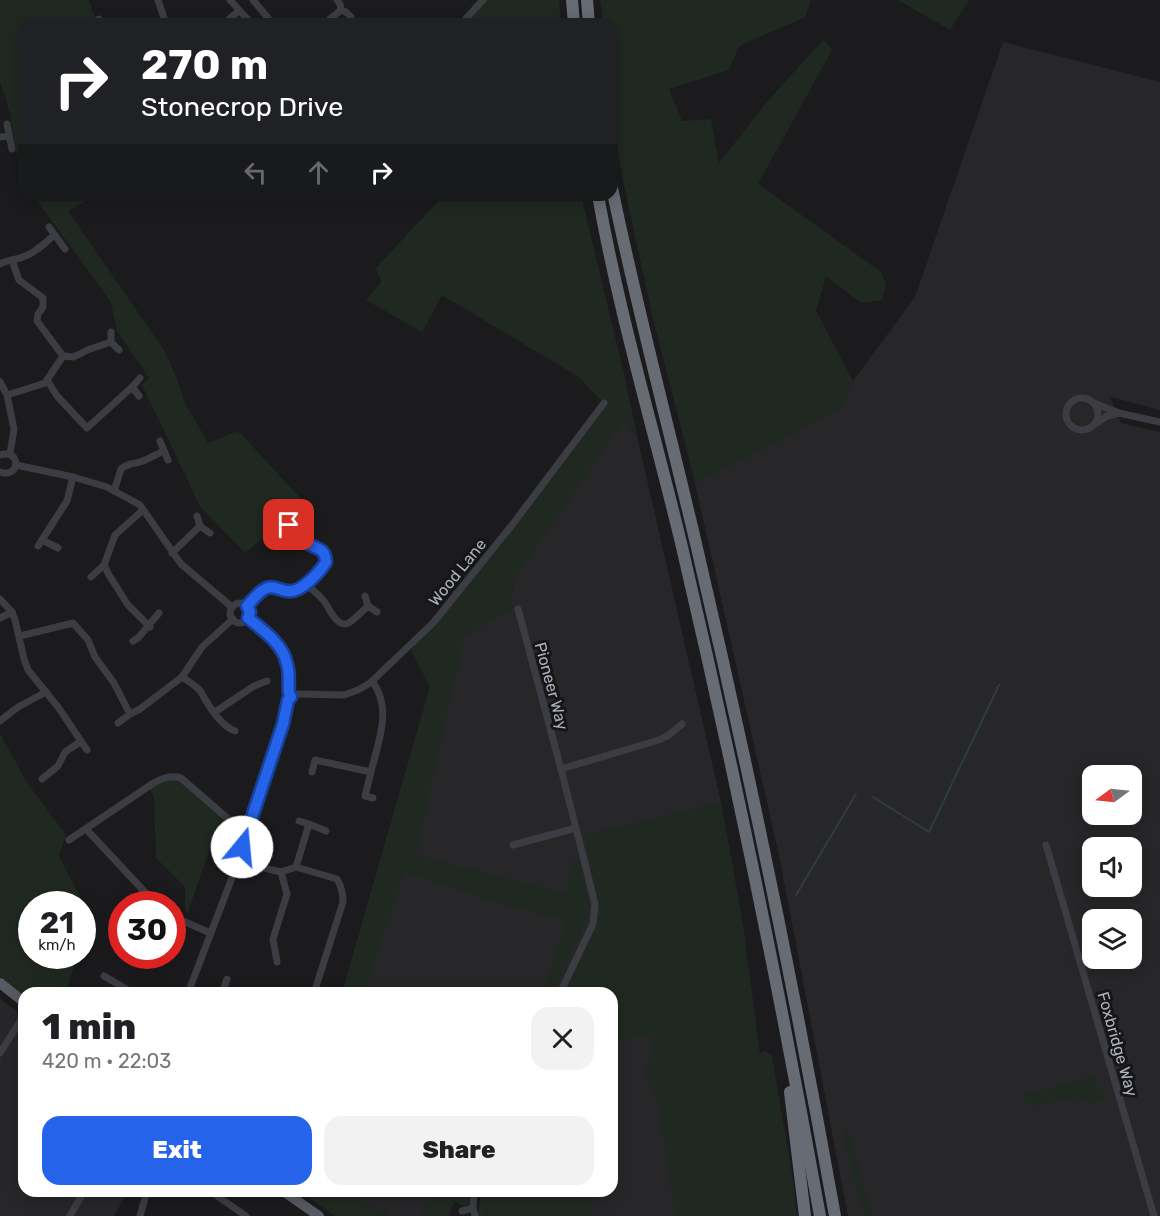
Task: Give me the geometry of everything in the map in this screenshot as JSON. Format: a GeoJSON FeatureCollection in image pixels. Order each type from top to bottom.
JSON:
{"type":"FeatureCollection","features":[{"type":"Feature","properties":{"kind":"highway"},"geometry":{"type":"LineString","coordinates":[[572,0],[574,18]]}},
{"type":"Feature","properties":{"kind":"highway"},"geometry":{"type":"LineString","coordinates":[[587,0],[588,18]]}},
{"type":"Feature","properties":{"kind":"highway"},"geometry":{"type":"LineString","coordinates":[[598,201],[615,282],[679,536],[748,843],[820,1216]]}},
{"type":"Feature","properties":{"kind":"highway"},"geometry":{"type":"LineString","coordinates":[[615,201],[734,708],[810,1075],[842,1216]]}},
{"type":"Feature","properties":{"kind":"highway"},"geometry":{"type":"LineString","coordinates":[[775,978],[805,1216]]}},
{"type":"Feature","properties":{"kind":"highway"},"geometry":{"type":"LineString","coordinates":[[810,1075],[835,1216]]}},
{"type":"Feature","properties":{"kind":"main road"},"geometry":{"type":"LineString","coordinates":[[0,983],[18,997]]}},
{"type":"Feature","properties":{"kind":"main road"},"geometry":{"type":"LineString","coordinates":[[292,1197],[319,1216]]}},
{"type":"Feature","properties":{"kind":"street"},"geometry":{"type":"LineString","coordinates":[[158,0],[164,18]]}},
{"type":"Feature","properties":{"kind":"street"},"geometry":{"type":"LineString","coordinates":[[230,0],[246,18]]}},
{"type":"Feature","properties":{"kind":"street"},"geometry":{"type":"LineString","coordinates":[[253,0],[268,18]]}},
{"type":"Feature","properties":{"kind":"street"},"geometry":{"type":"LineString","coordinates":[[337,0],[341,10]]}},
{"type":"Feature","properties":{"kind":"street"},"geometry":{"type":"LineString","coordinates":[[466,18],[483,0]]}},
{"type":"Feature","properties":{"kind":"street"},"geometry":{"type":"LineString","coordinates":[[230,18],[239,10]]}},
{"type":"Feature","properties":{"kind":"street"},"geometry":{"type":"LineString","coordinates":[[341,10],[351,17]]}},
{"type":"Feature","properties":{"kind":"street"},"geometry":{"type":"LineString","coordinates":[[331,18],[341,10]]}},
{"type":"Feature","properties":{"kind":"street"},"geometry":{"type":"LineString","coordinates":[[7,124],[12,148]]}},
{"type":"Feature","properties":{"kind":"street"},"geometry":{"type":"LineString","coordinates":[[0,137],[9,136]]}},
{"type":"Feature","properties":{"kind":"street"},"geometry":{"type":"LineString","coordinates":[[48,227],[65,249]]}},
{"type":"Feature","properties":{"kind":"street"},"geometry":{"type":"LineString","coordinates":[[0,264],[33,253],[54,235]]}},
{"type":"Feature","properties":{"kind":"street"},"geometry":{"type":"LineString","coordinates":[[12,260],[19,280],[43,298],[44,304],[37,321],[63,356],[73,357],[111,342]]}},
{"type":"Feature","properties":{"kind":"street"},"geometry":{"type":"LineString","coordinates":[[111,332],[111,342],[119,350]]}},
{"type":"Feature","properties":{"kind":"street"},"geometry":{"type":"LineString","coordinates":[[7,395],[47,380],[63,356]]}},
{"type":"Feature","properties":{"kind":"street"},"geometry":{"type":"LineString","coordinates":[[47,380],[84,430],[141,378]]}},
{"type":"Feature","properties":{"kind":"street"},"geometry":{"type":"LineString","coordinates":[[0,382],[7,395],[15,429],[10,454]]}},
{"type":"Feature","properties":{"kind":"street"},"geometry":{"type":"LineString","coordinates":[[132,387],[139,396]]}},
{"type":"Feature","properties":{"kind":"street"},"geometry":{"type":"LineString","coordinates":[[1119,413],[1107,416],[1092,428],[1081,431],[1071,427],[1066,417],[1067,408],[1074,400],[1086,399],[1119,413],[1160,422]]}},
{"type":"Feature","properties":{"kind":"street","name":"Wood Lane"},"geometry":{"type":"LineString","coordinates":[[291,697],[299,694],[344,695],[372,681],[433,623],[512,525],[604,403]]}},
{"type":"Feature","properties":{"kind":"street"},"geometry":{"type":"LineString","coordinates":[[1094,403],[1098,413],[1096,423]]}},
{"type":"Feature","properties":{"kind":"street"},"geometry":{"type":"LineString","coordinates":[[160,441],[168,460]]}},
{"type":"Feature","properties":{"kind":"street"},"geometry":{"type":"LineString","coordinates":[[114,490],[123,466],[164,451]]}},
{"type":"Feature","properties":{"kind":"street"},"geometry":{"type":"LineString","coordinates":[[0,455],[10,454],[15,459],[16,465],[11,473],[1,474]]}},
{"type":"Feature","properties":{"kind":"street"},"geometry":{"type":"LineString","coordinates":[[16,465],[107,487],[140,505],[181,564],[232,607]]}},
{"type":"Feature","properties":{"kind":"street"},"geometry":{"type":"LineString","coordinates":[[58,548],[40,543],[67,501],[73,477]]}},
{"type":"Feature","properties":{"kind":"street"},"geometry":{"type":"LineString","coordinates":[[91,577],[104,565],[116,535],[143,510]]}},
{"type":"Feature","properties":{"kind":"street"},"geometry":{"type":"LineString","coordinates":[[282,532],[302,515]]}},
{"type":"Feature","properties":{"kind":"street"},"geometry":{"type":"LineString","coordinates":[[197,516],[200,526],[210,533]]}},
{"type":"Feature","properties":{"kind":"street"},"geometry":{"type":"LineString","coordinates":[[247,606],[265,588],[294,591],[302,588],[326,562],[321,550],[307,543],[289,525]]}},
{"type":"Feature","properties":{"kind":"street"},"geometry":{"type":"LineString","coordinates":[[172,553],[200,526]]}},
{"type":"Feature","properties":{"kind":"street"},"geometry":{"type":"LineString","coordinates":[[104,565],[129,605],[149,626]]}},
{"type":"Feature","properties":{"kind":"street"},"geometry":{"type":"LineString","coordinates":[[306,584],[342,623],[349,623],[368,606]]}},
{"type":"Feature","properties":{"kind":"street"},"geometry":{"type":"LineString","coordinates":[[365,596],[368,606],[377,612]]}},
{"type":"Feature","properties":{"kind":"street"},"geometry":{"type":"LineString","coordinates":[[0,599],[12,612],[20,636],[25,665],[58,707],[87,750]]}},
{"type":"Feature","properties":{"kind":"street"},"geometry":{"type":"LineString","coordinates":[[238,603],[247,606],[250,612],[248,618],[241,622],[233,619],[230,613],[232,607],[238,603]]}},
{"type":"Feature","properties":{"kind":"street","name":"Pioneer Way"},"geometry":{"type":"LineString","coordinates":[[518,609],[595,904],[593,924],[563,987]]}},
{"type":"Feature","properties":{"kind":"street"},"geometry":{"type":"LineString","coordinates":[[0,618],[12,612]]}},
{"type":"Feature","properties":{"kind":"street"},"geometry":{"type":"LineString","coordinates":[[133,641],[159,613]]}},
{"type":"Feature","properties":{"kind":"street"},"geometry":{"type":"LineString","coordinates":[[190,987],[238,862],[283,724],[288,700],[291,697],[287,664],[280,647],[248,618]]}},
{"type":"Feature","properties":{"kind":"street"},"geometry":{"type":"LineString","coordinates":[[118,723],[182,677],[202,647],[233,619]]}},
{"type":"Feature","properties":{"kind":"street"},"geometry":{"type":"LineString","coordinates":[[20,636],[73,623],[88,640],[95,657],[114,683],[130,714]]}},
{"type":"Feature","properties":{"kind":"street"},"geometry":{"type":"LineString","coordinates":[[182,677],[200,691],[203,699],[228,728],[235,731]]}},
{"type":"Feature","properties":{"kind":"street"},"geometry":{"type":"LineString","coordinates":[[215,712],[254,686],[267,681]]}},
{"type":"Feature","properties":{"kind":"street"},"geometry":{"type":"LineString","coordinates":[[372,681],[379,692],[384,718],[365,796],[373,798]]}},
{"type":"Feature","properties":{"kind":"street"},"geometry":{"type":"LineString","coordinates":[[0,721],[18,707],[46,692]]}},
{"type":"Feature","properties":{"kind":"street"},"geometry":{"type":"LineString","coordinates":[[561,769],[659,740],[682,724]]}},
{"type":"Feature","properties":{"kind":"street"},"geometry":{"type":"LineString","coordinates":[[42,778],[58,766],[65,753],[81,742]]}},
{"type":"Feature","properties":{"kind":"street"},"geometry":{"type":"LineString","coordinates":[[312,772],[315,760],[371,772]]}},
{"type":"Feature","properties":{"kind":"street"},"geometry":{"type":"LineString","coordinates":[[69,840],[152,784],[170,776],[181,778],[246,832]]}},
{"type":"Feature","properties":{"kind":"street"},"geometry":{"type":"LineString","coordinates":[[299,821],[326,831]]}},
{"type":"Feature","properties":{"kind":"street"},"geometry":{"type":"LineString","coordinates":[[296,867],[309,824]]}},
{"type":"Feature","properties":{"kind":"street"},"geometry":{"type":"LineString","coordinates":[[513,845],[576,828]]}},
{"type":"Feature","properties":{"kind":"street"},"geometry":{"type":"LineString","coordinates":[[87,830],[144,891]]}},
{"type":"Feature","properties":{"kind":"street","name":"Foxbridge Way"},"geometry":{"type":"LineString","coordinates":[[1046,845],[1154,1216]]}},
{"type":"Feature","properties":{"kind":"street"},"geometry":{"type":"LineString","coordinates":[[238,862],[281,872],[296,867],[337,879],[344,902],[316,987]]}},
{"type":"Feature","properties":{"kind":"street"},"geometry":{"type":"LineString","coordinates":[[277,962],[273,939],[287,894],[281,872]]}},
{"type":"Feature","properties":{"kind":"street"},"geometry":{"type":"LineString","coordinates":[[186,922],[210,933]]}},
{"type":"Feature","properties":{"kind":"street"},"geometry":{"type":"LineString","coordinates":[[104,976],[123,987]]}},
{"type":"Feature","properties":{"kind":"street"},"geometry":{"type":"LineString","coordinates":[[224,987],[227,979]]}},
{"type":"Feature","properties":{"kind":"street"},"geometry":{"type":"LineString","coordinates":[[0,1053],[18,1024]]}},
{"type":"Feature","properties":{"kind":"street"},"geometry":{"type":"LineString","coordinates":[[70,1216],[81,1197]]}},
{"type":"Feature","properties":{"kind":"street"},"geometry":{"type":"LineString","coordinates":[[140,1216],[145,1197]]}},
{"type":"Feature","properties":{"kind":"street"},"geometry":{"type":"LineString","coordinates":[[219,1197],[246,1216]]}},
{"type":"Feature","properties":{"kind":"street"},"geometry":{"type":"LineString","coordinates":[[462,1211],[474,1212]]}},
{"type":"Feature","properties":{"kind":"shaded area"},"geometry":{"type":"Polygon","coordinates":[[[0,0],[89,0],[95,18],[18,18],[18,159],[8,105],[0,82],[0,0]]]}},
{"type":"Feature","properties":{"kind":"shaded area"},"geometry":{"type":"Polygon","coordinates":[[[484,0],[559,0],[560,18],[468,18],[484,0]]]}},
{"type":"Feature","properties":{"kind":"shaded area"},"geometry":{"type":"Polygon","coordinates":[[[600,0],[811,0],[805,17],[739,46],[729,70],[669,89],[682,121],[711,119],[719,163],[767,102],[823,40],[832,50],[758,184],[881,272],[886,285],[882,300],[861,303],[826,276],[816,311],[853,381],[842,406],[797,432],[695,483],[652,314],[618,152],[618,18],[602,18],[600,0]]]}},
{"type":"Feature","properties":{"kind":"shaded area"},"geometry":{"type":"Polygon","coordinates":[[[898,0],[969,0],[950,30],[898,0]]]}},
{"type":"Feature","properties":{"kind":"shaded area"},"geometry":{"type":"Polygon","coordinates":[[[1003,42],[1160,82],[1160,410],[1110,397],[1121,423],[1160,432],[1160,1216],[848,1216],[780,860],[695,483],[797,432],[842,406],[853,381],[915,297],[1003,42]]]}},
{"type":"Feature","properties":{"kind":"shaded area"},"geometry":{"type":"Polygon","coordinates":[[[37,201],[86,201],[68,211],[164,350],[185,403],[208,443],[238,431],[305,503],[245,553],[201,508],[142,385],[149,378],[117,331],[111,302],[37,201]]]}},
{"type":"Feature","properties":{"kind":"shaded area"},"geometry":{"type":"Polygon","coordinates":[[[438,201],[582,201],[637,436],[624,421],[515,578],[511,609],[464,638],[416,855],[565,893],[573,861],[579,859],[589,902],[587,921],[555,987],[544,987],[566,920],[499,904],[405,872],[366,987],[344,987],[430,687],[411,650],[604,403],[579,377],[442,295],[422,332],[366,300],[381,282],[376,268],[438,201]]]}},
{"type":"Feature","properties":{"kind":"shaded area"},"geometry":{"type":"Polygon","coordinates":[[[624,420],[637,436],[721,802],[743,925],[781,1216],[478,1216],[480,1197],[618,1197],[618,987],[344,987],[443,638],[624,420]]]}},
{"type":"Feature","properties":{"kind":"shaded area"},"geometry":{"type":"Polygon","coordinates":[[[0,734],[28,784],[66,835],[59,856],[77,891],[18,891],[18,969],[73,969],[68,987],[18,987],[18,990],[0,977],[0,734]]]}},
{"type":"Feature","properties":{"kind":"shaded area"},"geometry":{"type":"Polygon","coordinates":[[[175,777],[237,826],[215,833],[187,915],[185,887],[156,858],[154,797],[149,787],[175,777]]]}},
{"type":"Feature","properties":{"kind":"shaded area"},"geometry":{"type":"Polygon","coordinates":[[[721,802],[743,925],[760,1058],[760,1054],[765,1051],[772,1056],[797,1216],[675,1216],[659,1107],[642,1067],[649,1065],[649,1057],[654,1057],[651,1035],[618,1040],[618,987],[570,987],[601,916],[584,835],[721,802]]]}},
{"type":"Feature","properties":{"kind":"shaded area"},"geometry":{"type":"Polygon","coordinates":[[[0,999],[18,1012],[18,1197],[125,1197],[114,1216],[0,1216],[0,999]]]}},
{"type":"Feature","properties":{"kind":"shaded area"},"geometry":{"type":"Polygon","coordinates":[[[1093,1076],[1100,1090],[1107,1094],[1104,1101],[1089,1104],[1072,1097],[1037,1105],[1026,1103],[1024,1099],[1026,1094],[1093,1076]]]}},
{"type":"Feature","properties":{"kind":"shaded area"},"geometry":{"type":"Polygon","coordinates":[[[848,1129],[873,1216],[864,1216],[842,1131],[848,1129]]]}},
{"type":"Feature","properties":{"kind":"shaded area"},"geometry":{"type":"Polygon","coordinates":[[[308,1197],[362,1197],[361,1199],[383,1213],[386,1208],[390,1211],[387,1216],[335,1216],[308,1197]]]}},
{"type":"Feature","properties":{"kind":"shaded area"},"geometry":{"type":"Polygon","coordinates":[[[356,1197],[448,1197],[438,1216],[386,1216],[356,1197]]]}},
{"type":"Feature","properties":{"kind":"shaded area"},"geometry":{"type":"Polygon","coordinates":[[[428,1197],[470,1197],[469,1205],[462,1206],[455,1202],[448,1216],[420,1216],[428,1197]]]}},
{"type":"Feature","properties":{"kind":"shaded area"},"geometry":{"type":"Polygon","coordinates":[[[483,1197],[590,1197],[593,1216],[483,1216],[481,1208],[483,1197]]]}},
{"type":"Feature","properties":{"kind":"waterway"},"geometry":{"type":"LineString","coordinates":[[873,797],[929,832],[999,685]]}},
{"type":"Feature","properties":{"kind":"waterway"},"geometry":{"type":"LineString","coordinates":[[796,895],[856,794]]}},
{"type":"Feature","properties":{"kind":"route"},"geometry":{"type":"LineString","coordinates":[[242,847],[283,724],[288,700],[291,697],[285,656],[280,647],[248,618],[250,612],[247,606],[265,588],[297,591],[326,562],[321,550],[307,543],[289,525]]}}]}
